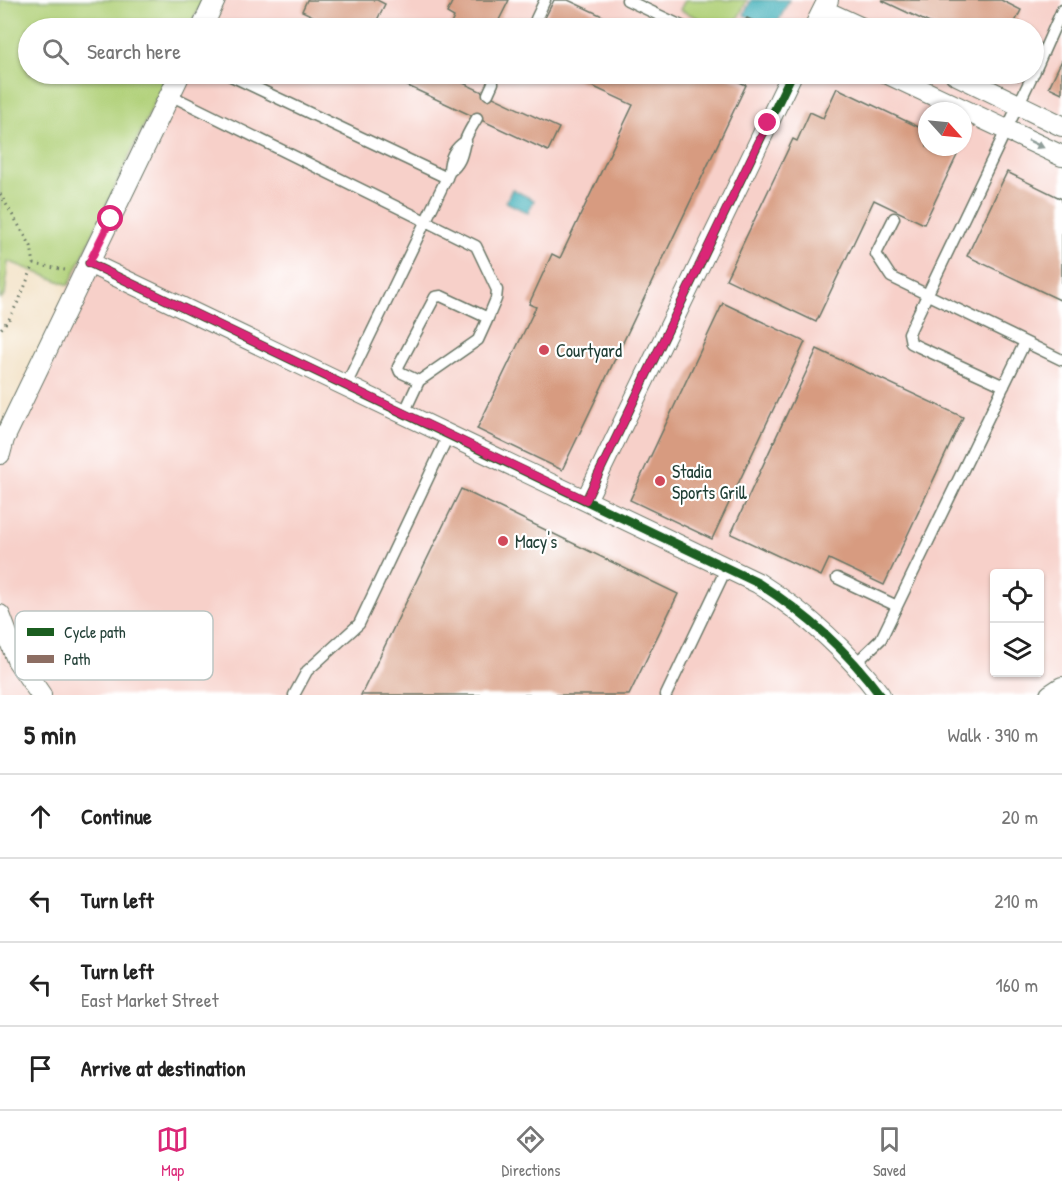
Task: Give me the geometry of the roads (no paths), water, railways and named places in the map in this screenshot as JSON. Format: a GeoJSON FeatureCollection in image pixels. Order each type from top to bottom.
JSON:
{"type":"FeatureCollection","features":[{"type":"Feature","properties":{"kind":"street"},"geometry":{"type":"LineString","coordinates":[[207,18],[215,0]]}},
{"type":"Feature","properties":{"kind":"street"},"geometry":{"type":"LineString","coordinates":[[826,5],[846,18]]}},
{"type":"Feature","properties":{"kind":"street"},"geometry":{"type":"LineString","coordinates":[[0,454],[4,440],[175,84]]}},
{"type":"Feature","properties":{"kind":"street"},"geometry":{"type":"LineString","coordinates":[[586,500],[784,84]]}},
{"type":"Feature","properties":{"kind":"street"},"geometry":{"type":"LineString","coordinates":[[909,84],[1062,156]]}},
{"type":"Feature","properties":{"kind":"street"},"geometry":{"type":"LineString","coordinates":[[976,84],[1062,126]]}},
{"type":"Feature","properties":{"kind":"street"},"geometry":{"type":"LineString","coordinates":[[89,263],[727,567],[785,601],[816,626],[855,664],[880,695]]}},
{"type":"Feature","properties":{"kind":"street"},"geometry":{"type":"LineString","coordinates":[[0,615],[15,655]]}},
{"type":"Feature","properties":{"kind":"street"},"geometry":{"type":"LineString","coordinates":[[31,680],[41,695]]}},
{"type":"Feature","properties":{"kind":"street"},"geometry":{"type":"LineString","coordinates":[[1050,695],[1062,687]]}},
{"type":"Feature","properties":{"kind":"lane"},"geometry":{"type":"LineString","coordinates":[[536,18],[545,0]]}},
{"type":"Feature","properties":{"kind":"lane"},"geometry":{"type":"LineString","coordinates":[[627,0],[665,18]]}},
{"type":"Feature","properties":{"kind":"lane"},"geometry":{"type":"LineString","coordinates":[[1044,50],[1062,10]]}},
{"type":"Feature","properties":{"kind":"lane"},"geometry":{"type":"LineString","coordinates":[[249,84],[448,175]]}},
{"type":"Feature","properties":{"kind":"lane"},"geometry":{"type":"LineString","coordinates":[[488,94],[493,84]]}},
{"type":"Feature","properties":{"kind":"lane"},"geometry":{"type":"LineString","coordinates":[[1004,386],[911,343],[909,333],[1029,84]]}},
{"type":"Feature","properties":{"kind":"lane"},"geometry":{"type":"LineString","coordinates":[[170,95],[476,246],[497,290],[496,299],[488,318],[478,339],[419,381],[404,413]]}},
{"type":"Feature","properties":{"kind":"lane"},"geometry":{"type":"LineString","coordinates":[[346,385],[448,175],[449,163],[457,146],[466,141],[477,118]]}},
{"type":"Feature","properties":{"kind":"lane"},"geometry":{"type":"LineString","coordinates":[[894,218],[876,254],[891,277],[1062,360]]}},
{"type":"Feature","properties":{"kind":"lane"},"geometry":{"type":"LineString","coordinates":[[419,381],[400,372],[398,367],[435,297],[441,296],[488,318]]}},
{"type":"Feature","properties":{"kind":"lane"},"geometry":{"type":"LineString","coordinates":[[855,664],[881,639],[1025,342]]}},
{"type":"Feature","properties":{"kind":"lane"},"geometry":{"type":"LineString","coordinates":[[294,695],[307,671],[359,624],[449,434]]}},
{"type":"Feature","properties":{"kind":"lane"},"geometry":{"type":"LineString","coordinates":[[666,695],[727,567]]}},
{"type":"Feature","properties":{"kind":"lane"},"geometry":{"type":"LineString","coordinates":[[837,579],[897,606]]}},
{"type":"Feature","properties":{"kind":"water"},"geometry":{"type":"Polygon","coordinates":[[[751,0],[789,0],[780,18],[750,18],[744,15],[751,0]]]}},
{"type":"Feature","properties":{"kind":"water"},"geometry":{"type":"Polygon","coordinates":[[[512,189],[534,200],[528,213],[506,202],[512,189]]]}},
{"type":"Feature","properties":{"kind":"place","name":"Courtyard"},"geometry":{"type":"Point","coordinates":[544,350]}},
{"type":"Feature","properties":{"kind":"place","name":"Stadia Sports Grill"},"geometry":{"type":"Point","coordinates":[660,481]}},
{"type":"Feature","properties":{"kind":"place","name":"Macy's"},"geometry":{"type":"Point","coordinates":[503,541]}}]}
